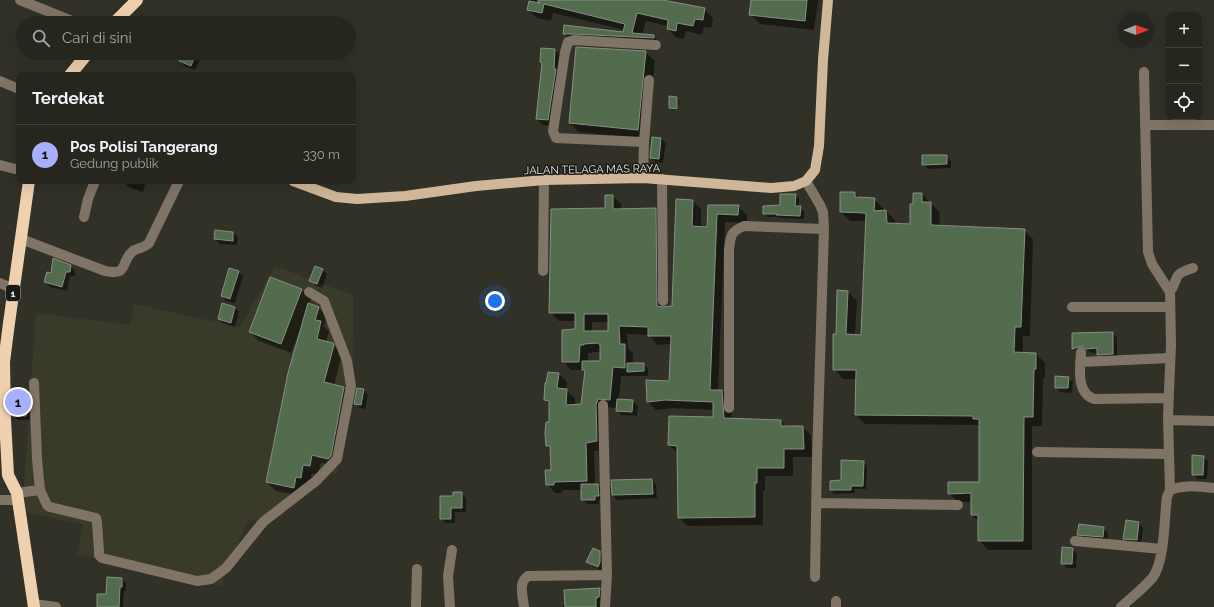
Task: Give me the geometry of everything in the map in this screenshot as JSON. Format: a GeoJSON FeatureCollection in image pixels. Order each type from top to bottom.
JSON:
{"type":"FeatureCollection","features":[{"type":"Feature","properties":{"kind":"highway"},"geometry":{"type":"LineString","coordinates":[[121,16],[137,0]]}},
{"type":"Feature","properties":{"kind":"highway"},"geometry":{"type":"LineString","coordinates":[[72,72],[82,60]]}},
{"type":"Feature","properties":{"kind":"highway","name":"1"},"geometry":{"type":"LineString","coordinates":[[29,184],[2,364],[2,404],[8,475],[17,496],[34,606]]}},
{"type":"Feature","properties":{"kind":"highway"},"geometry":{"type":"LineString","coordinates":[[0,464],[8,475]]}},
{"type":"Feature","properties":{"kind":"main road"},"geometry":{"type":"LineString","coordinates":[[806,181],[815,170],[819,146],[823,60],[828,0]]}},
{"type":"Feature","properties":{"kind":"main road","name":"JALAN TELAGA MAS RAYA"},"geometry":{"type":"LineString","coordinates":[[301,184],[336,197],[357,199],[404,196],[476,186],[544,180],[643,178],[771,188],[794,186],[806,181]]}},
{"type":"Feature","properties":{"kind":"street"},"geometry":{"type":"LineString","coordinates":[[20,0],[60,16]]}},
{"type":"Feature","properties":{"kind":"street"},"geometry":{"type":"LineString","coordinates":[[644,142],[556,138],[553,132],[565,52],[568,42],[574,40],[656,45]]}},
{"type":"Feature","properties":{"kind":"street"},"geometry":{"type":"LineString","coordinates":[[1144,72],[1148,252],[1152,264],[1170,292]]}},
{"type":"Feature","properties":{"kind":"street"},"geometry":{"type":"LineString","coordinates":[[643,178],[644,142],[649,80]]}},
{"type":"Feature","properties":{"kind":"street"},"geometry":{"type":"LineString","coordinates":[[0,81],[16,88]]}},
{"type":"Feature","properties":{"kind":"street"},"geometry":{"type":"LineString","coordinates":[[1145,125],[1214,125]]}},
{"type":"Feature","properties":{"kind":"street"},"geometry":{"type":"LineString","coordinates":[[0,165],[16,169]]}},
{"type":"Feature","properties":{"kind":"street"},"geometry":{"type":"LineString","coordinates":[[662,179],[663,301]]}},
{"type":"Feature","properties":{"kind":"street"},"geometry":{"type":"LineString","coordinates":[[543,271],[544,180]]}},
{"type":"Feature","properties":{"kind":"street"},"geometry":{"type":"LineString","coordinates":[[806,181],[823,212],[824,229],[815,577]]}},
{"type":"Feature","properties":{"kind":"street"},"geometry":{"type":"LineString","coordinates":[[84,217],[88,199],[94,184]]}},
{"type":"Feature","properties":{"kind":"street"},"geometry":{"type":"LineString","coordinates":[[21,239],[105,272],[115,274],[122,270],[131,253],[144,248],[149,244],[178,184]]}},
{"type":"Feature","properties":{"kind":"street"},"geometry":{"type":"LineString","coordinates":[[729,408],[729,249],[731,235],[736,230],[744,226],[824,229]]}},
{"type":"Feature","properties":{"kind":"street"},"geometry":{"type":"LineString","coordinates":[[1121,607],[1146,585],[1154,575],[1158,566],[1162,548],[1167,497],[1170,490],[1168,420],[1170,292],[1173,287],[1175,277],[1182,272],[1193,268]]}},
{"type":"Feature","properties":{"kind":"street"},"geometry":{"type":"LineString","coordinates":[[0,283],[14,289]]}},
{"type":"Feature","properties":{"kind":"street"},"geometry":{"type":"LineString","coordinates":[[34,383],[37,459],[40,490],[47,505],[50,508],[96,518],[98,551],[99,556],[102,558],[197,581],[211,579],[226,568],[263,522],[316,481],[337,459],[352,386],[348,361],[324,301],[309,292]]}},
{"type":"Feature","properties":{"kind":"street"},"geometry":{"type":"LineString","coordinates":[[1072,307],[1170,307]]}},
{"type":"Feature","properties":{"kind":"street"},"geometry":{"type":"LineString","coordinates":[[1169,398],[1094,400],[1082,390],[1080,357],[1170,358]]}},
{"type":"Feature","properties":{"kind":"street"},"geometry":{"type":"LineString","coordinates":[[603,405],[607,575],[605,607]]}},
{"type":"Feature","properties":{"kind":"street"},"geometry":{"type":"LineString","coordinates":[[1168,420],[1214,421]]}},
{"type":"Feature","properties":{"kind":"street"},"geometry":{"type":"LineString","coordinates":[[1037,452],[1168,454]]}},
{"type":"Feature","properties":{"kind":"street"},"geometry":{"type":"LineString","coordinates":[[1170,490],[1178,487],[1214,488]]}},
{"type":"Feature","properties":{"kind":"street"},"geometry":{"type":"LineString","coordinates":[[0,500],[40,490]]}},
{"type":"Feature","properties":{"kind":"street"},"geometry":{"type":"LineString","coordinates":[[816,503],[958,504]]}},
{"type":"Feature","properties":{"kind":"street"},"geometry":{"type":"LineString","coordinates":[[1076,540],[1162,548]]}},
{"type":"Feature","properties":{"kind":"street"},"geometry":{"type":"LineString","coordinates":[[450,607],[448,576],[452,550]]}},
{"type":"Feature","properties":{"kind":"street"},"geometry":{"type":"LineString","coordinates":[[416,607],[417,569]]}},
{"type":"Feature","properties":{"kind":"street"},"geometry":{"type":"LineString","coordinates":[[524,607],[522,583],[524,578],[528,576],[607,575]]}},
{"type":"Feature","properties":{"kind":"street"},"geometry":{"type":"LineString","coordinates":[[34,606],[56,607]]}},
{"type":"Feature","properties":{"kind":"shaded area"},"geometry":{"type":"Polygon","coordinates":[[[275,266],[353,295],[354,386],[337,474],[299,469],[283,516],[248,520],[221,586],[77,555],[83,524],[22,512],[36,313],[130,325],[134,304],[240,327],[275,266]]]}},
{"type":"Feature","properties":{"kind":"building"},"geometry":{"type":"Polygon","coordinates":[[[538,0],[663,0],[705,8],[703,20],[695,19],[693,26],[677,23],[676,31],[667,29],[668,20],[637,13],[632,33],[654,35],[654,38],[563,34],[564,25],[623,32],[625,24],[544,4],[542,13],[527,10],[529,1],[538,3],[538,0]]]}},
{"type":"Feature","properties":{"kind":"building"},"geometry":{"type":"Polygon","coordinates":[[[751,0],[807,0],[805,21],[749,15],[751,0]]]}},
{"type":"Feature","properties":{"kind":"building"},"geometry":{"type":"Polygon","coordinates":[[[576,47],[646,51],[638,130],[569,123],[576,47]]]}},
{"type":"Feature","properties":{"kind":"building"},"geometry":{"type":"Polygon","coordinates":[[[541,48],[555,49],[554,69],[556,69],[548,120],[536,119],[542,63],[540,62],[541,48]]]}},
{"type":"Feature","properties":{"kind":"building"},"geometry":{"type":"Polygon","coordinates":[[[179,60],[193,60],[191,66],[179,60]]]}},
{"type":"Feature","properties":{"kind":"building"},"geometry":{"type":"Polygon","coordinates":[[[669,96],[677,97],[677,109],[669,108],[669,96]]]}},
{"type":"Feature","properties":{"kind":"building"},"geometry":{"type":"Polygon","coordinates":[[[652,137],[661,138],[659,159],[650,158],[652,137]]]}},
{"type":"Feature","properties":{"kind":"building"},"geometry":{"type":"Polygon","coordinates":[[[922,155],[947,155],[947,164],[922,165],[922,155]]]}},
{"type":"Feature","properties":{"kind":"building"},"geometry":{"type":"Polygon","coordinates":[[[840,192],[855,192],[855,197],[875,198],[874,211],[886,210],[887,223],[910,224],[910,204],[913,204],[913,193],[922,193],[922,202],[931,202],[931,225],[1025,229],[1021,327],[1015,327],[1014,352],[1036,353],[1036,369],[1034,369],[1033,417],[1024,417],[1023,541],[978,541],[978,515],[971,515],[971,493],[948,494],[948,482],[979,482],[979,419],[973,419],[973,416],[855,415],[856,370],[833,370],[833,334],[836,334],[837,290],[848,291],[846,334],[861,335],[866,214],[840,212],[840,192]]]}},
{"type":"Feature","properties":{"kind":"building"},"geometry":{"type":"Polygon","coordinates":[[[780,194],[796,194],[795,206],[801,206],[800,216],[763,214],[763,206],[780,205],[780,194]]]}},
{"type":"Feature","properties":{"kind":"building"},"geometry":{"type":"Polygon","coordinates":[[[605,195],[613,195],[613,209],[656,208],[657,306],[663,307],[672,306],[676,199],[693,200],[692,226],[707,227],[708,205],[739,205],[738,215],[717,214],[710,390],[722,390],[724,418],[781,420],[781,426],[803,426],[804,449],[784,449],[784,468],[757,468],[757,483],[755,483],[755,517],[678,518],[677,446],[668,445],[669,416],[713,417],[713,402],[665,400],[647,402],[646,380],[669,381],[671,336],[648,336],[648,327],[619,326],[620,344],[625,344],[625,368],[613,367],[610,400],[598,399],[596,405],[597,441],[586,443],[587,481],[554,482],[554,485],[546,485],[545,470],[551,470],[550,446],[546,446],[545,433],[546,422],[549,422],[549,401],[544,400],[545,383],[548,372],[559,373],[557,388],[567,389],[566,405],[581,404],[585,370],[582,370],[582,361],[600,361],[600,345],[598,343],[580,345],[579,362],[562,362],[562,330],[575,329],[575,313],[549,313],[551,209],[605,208],[605,195]],[[584,314],[584,331],[608,331],[608,314],[584,314]]]}},
{"type":"Feature","properties":{"kind":"building"},"geometry":{"type":"Polygon","coordinates":[[[215,230],[233,232],[233,241],[214,239],[215,230]]]}},
{"type":"Feature","properties":{"kind":"building"},"geometry":{"type":"Polygon","coordinates":[[[53,258],[71,265],[70,272],[66,272],[62,287],[44,282],[47,272],[51,273],[53,258]]]}},
{"type":"Feature","properties":{"kind":"building"},"geometry":{"type":"Polygon","coordinates":[[[315,266],[323,269],[317,284],[309,281],[315,266]]]}},
{"type":"Feature","properties":{"kind":"building"},"geometry":{"type":"Polygon","coordinates":[[[229,268],[239,271],[230,299],[221,296],[229,268]]]}},
{"type":"Feature","properties":{"kind":"building"},"geometry":{"type":"Polygon","coordinates":[[[270,277],[302,289],[281,344],[249,332],[270,277]]]}},
{"type":"Feature","properties":{"kind":"building"},"geometry":{"type":"Polygon","coordinates":[[[222,303],[235,307],[231,323],[218,319],[222,303]]]}},
{"type":"Feature","properties":{"kind":"building"},"geometry":{"type":"Polygon","coordinates":[[[308,303],[319,307],[315,320],[321,321],[317,339],[333,343],[334,345],[324,382],[344,387],[331,456],[328,459],[312,455],[310,466],[303,465],[301,478],[296,477],[294,488],[266,482],[288,373],[308,303]]]}},
{"type":"Feature","properties":{"kind":"building"},"geometry":{"type":"Polygon","coordinates":[[[1113,332],[1113,354],[1097,355],[1097,348],[1086,349],[1082,346],[1072,349],[1072,333],[1113,332]]]}},
{"type":"Feature","properties":{"kind":"building"},"geometry":{"type":"Polygon","coordinates":[[[627,363],[644,363],[644,371],[627,372],[627,363]]]}},
{"type":"Feature","properties":{"kind":"building"},"geometry":{"type":"Polygon","coordinates":[[[1055,376],[1069,377],[1068,388],[1055,388],[1055,376]]]}},
{"type":"Feature","properties":{"kind":"building"},"geometry":{"type":"Polygon","coordinates":[[[357,388],[364,389],[361,405],[354,404],[357,388]]]}},
{"type":"Feature","properties":{"kind":"building"},"geometry":{"type":"Polygon","coordinates":[[[12,389],[26,389],[26,416],[12,416],[12,389]]]}},
{"type":"Feature","properties":{"kind":"building"},"geometry":{"type":"Polygon","coordinates":[[[617,399],[633,400],[632,412],[616,411],[617,399]]]}},
{"type":"Feature","properties":{"kind":"building"},"geometry":{"type":"Polygon","coordinates":[[[1192,455],[1204,456],[1203,475],[1192,475],[1192,455]]]}},
{"type":"Feature","properties":{"kind":"building"},"geometry":{"type":"Polygon","coordinates":[[[841,460],[864,461],[863,486],[851,486],[851,490],[830,490],[830,481],[841,480],[841,460]]]}},
{"type":"Feature","properties":{"kind":"building"},"geometry":{"type":"Polygon","coordinates":[[[652,479],[653,494],[612,495],[611,480],[652,479]]]}},
{"type":"Feature","properties":{"kind":"building"},"geometry":{"type":"Polygon","coordinates":[[[581,484],[598,484],[599,496],[595,496],[595,500],[581,500],[581,484]]]}},
{"type":"Feature","properties":{"kind":"building"},"geometry":{"type":"Polygon","coordinates":[[[453,492],[462,492],[462,508],[451,508],[451,519],[440,519],[440,496],[453,496],[453,492]]]}},
{"type":"Feature","properties":{"kind":"building"},"geometry":{"type":"Polygon","coordinates":[[[1126,520],[1139,522],[1137,540],[1123,539],[1126,520]]]}},
{"type":"Feature","properties":{"kind":"building"},"geometry":{"type":"Polygon","coordinates":[[[1079,524],[1104,527],[1103,537],[1077,535],[1079,524]]]}},
{"type":"Feature","properties":{"kind":"building"},"geometry":{"type":"Polygon","coordinates":[[[1062,547],[1073,548],[1072,564],[1061,564],[1062,547]]]}},
{"type":"Feature","properties":{"kind":"building"},"geometry":{"type":"Polygon","coordinates":[[[593,548],[600,551],[600,562],[598,567],[586,562],[593,548]]]}},
{"type":"Feature","properties":{"kind":"building"},"geometry":{"type":"Polygon","coordinates":[[[107,577],[122,578],[119,607],[97,607],[97,594],[106,594],[107,577]]]}},
{"type":"Feature","properties":{"kind":"building"},"geometry":{"type":"Polygon","coordinates":[[[600,588],[599,597],[596,598],[596,607],[565,607],[564,590],[600,588]]]}},
{"type":"Feature","properties":{"kind":"place","name":"Pos Polisi Tangerang"},"geometry":{"type":"Point","coordinates":[18,402]}}]}
